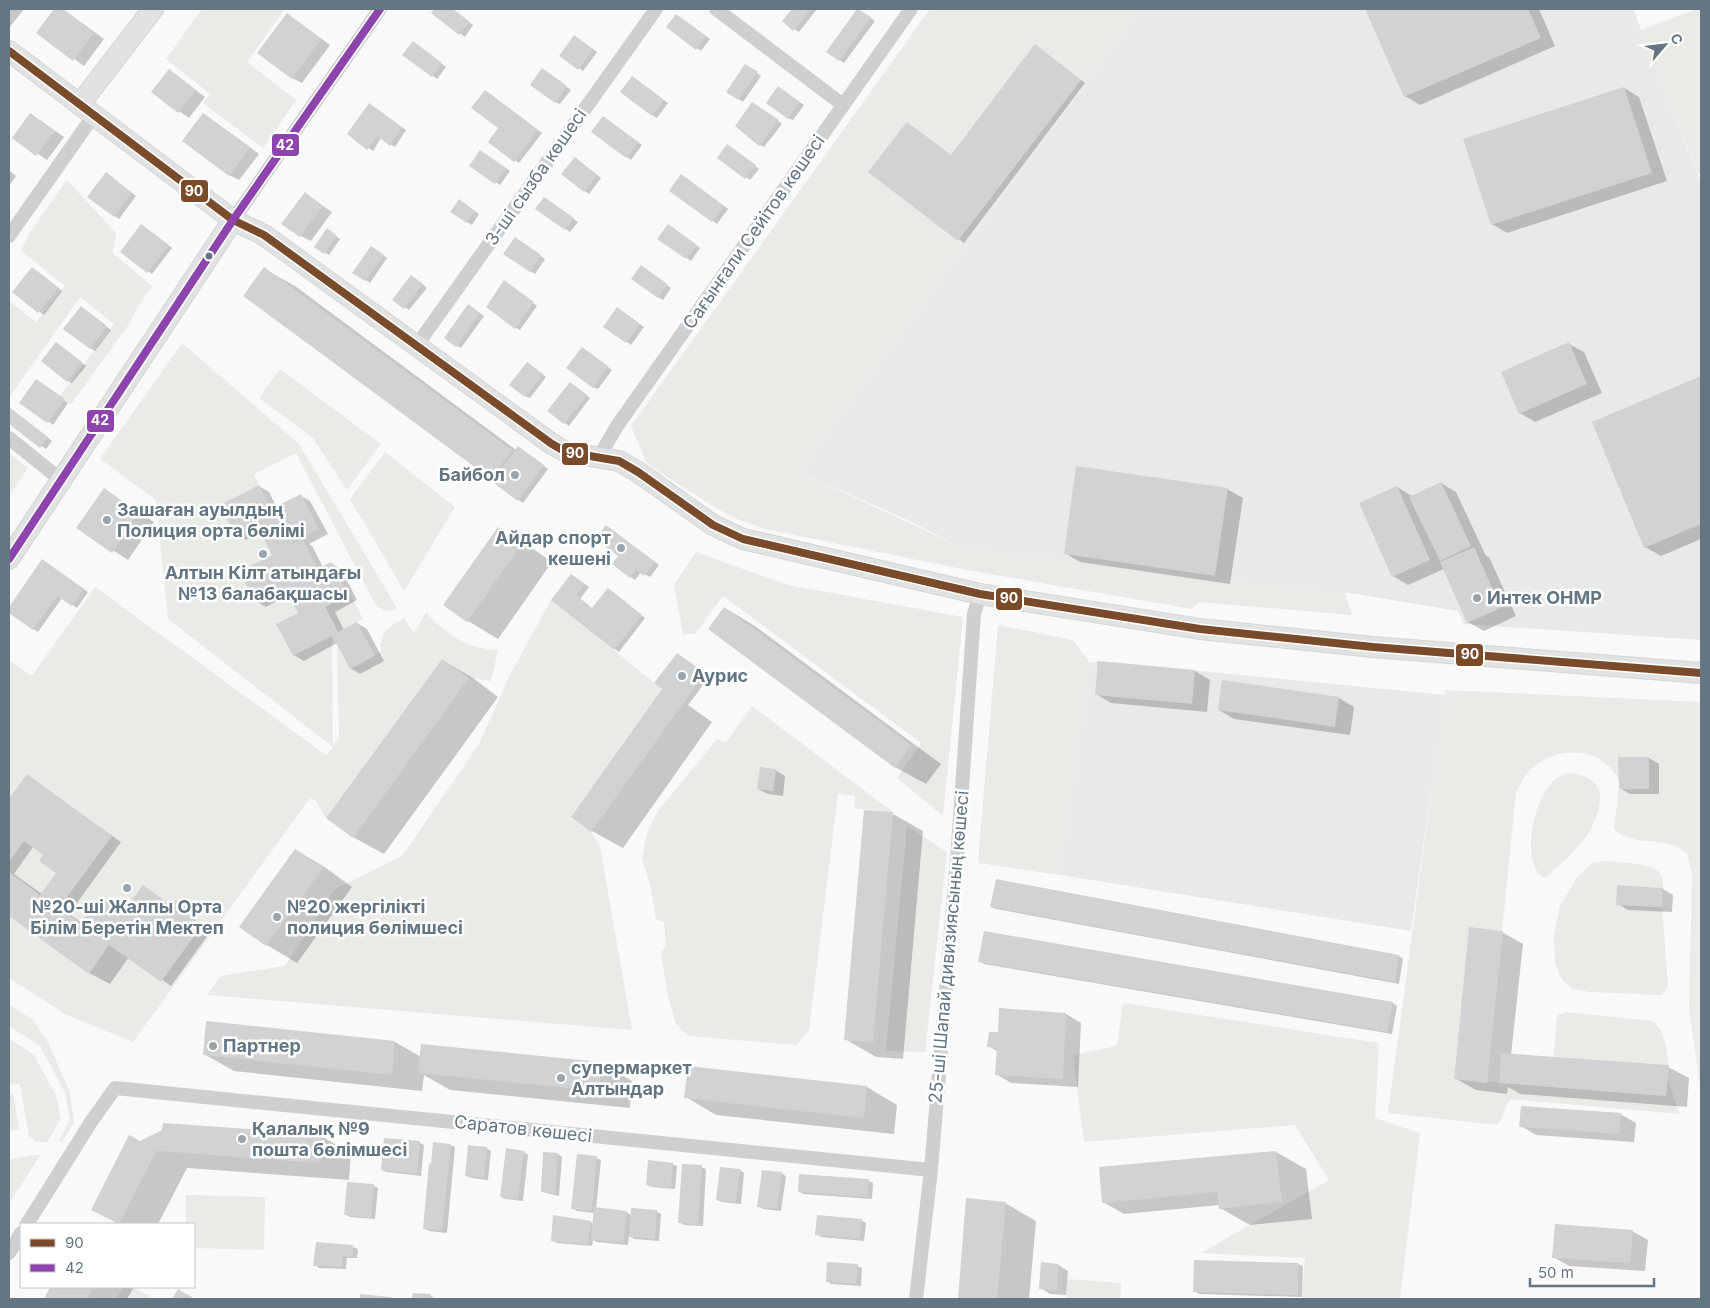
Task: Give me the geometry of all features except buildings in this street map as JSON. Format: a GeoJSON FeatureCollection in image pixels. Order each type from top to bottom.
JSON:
{"type":"FeatureCollection","features":[{"type":"Feature","properties":{"kind":"street"},"geometry":{"type":"LineString","coordinates":[[9,236],[87,110],[153,9]]}},
{"type":"Feature","properties":{"kind":"street"},"geometry":{"type":"LineString","coordinates":[[9,559],[233,220],[380,9]]}},
{"type":"Feature","properties":{"kind":"street","name":"3-ші сызба көшесі"},"geometry":{"type":"LineString","coordinates":[[417,346],[656,9]]}},
{"type":"Feature","properties":{"kind":"street"},"geometry":{"type":"LineString","coordinates":[[716,9],[843,105]]}},
{"type":"Feature","properties":{"kind":"street","name":"Сағынғали Сейітов көшесі"},"geometry":{"type":"LineString","coordinates":[[598,457],[617,426],[911,9]]}},
{"type":"Feature","properties":{"kind":"street"},"geometry":{"type":"LineString","coordinates":[[9,51],[233,220],[264,235],[552,444],[566,452],[619,461],[629,466],[712,525],[744,538],[980,594],[1200,629],[1373,646],[1701,673]]}},
{"type":"Feature","properties":{"kind":"street"},"geometry":{"type":"LineString","coordinates":[[9,438],[61,480]]}},
{"type":"Feature","properties":{"kind":"street","name":"25-ші Шапай дивизиясының көшесі"},"geometry":{"type":"LineString","coordinates":[[916,1299],[931,1170],[974,614],[980,594]]}},
{"type":"Feature","properties":{"kind":"street","name":"Саратов көшесі"},"geometry":{"type":"LineString","coordinates":[[27,1223],[115,1088],[931,1170]]}},
{"type":"Feature","properties":{"kind":"street"},"geometry":{"type":"LineString","coordinates":[[9,1253],[20,1235]]}},
{"type":"Feature","properties":{"kind":"shaded area"},"geometry":{"type":"Polygon","coordinates":[[[202,9],[285,9],[247,62],[296,100],[263,148],[203,103],[210,94],[166,59],[202,9]]]}},
{"type":"Feature","properties":{"kind":"shaded area"},"geometry":{"type":"Polygon","coordinates":[[[930,9],[1141,9],[800,472],[965,549],[1345,592],[1352,615],[1198,602],[1192,609],[972,571],[765,529],[739,520],[716,508],[647,464],[631,426],[930,9]]]}},
{"type":"Feature","properties":{"kind":"shaded area"},"geometry":{"type":"Polygon","coordinates":[[[1141,9],[1633,9],[1701,183],[1701,640],[1464,624],[1458,611],[1356,594],[965,549],[905,519],[800,472],[1141,9]]]}},
{"type":"Feature","properties":{"kind":"shaded area"},"geometry":{"type":"Polygon","coordinates":[[[1701,9],[1701,172],[1698,174],[1641,30],[1701,9]]]}},
{"type":"Feature","properties":{"kind":"shaded area"},"geometry":{"type":"Polygon","coordinates":[[[67,180],[116,233],[113,253],[152,286],[130,323],[71,404],[60,396],[114,324],[80,297],[9,398],[9,301],[36,322],[65,286],[21,251],[30,232],[67,180]]]}},
{"type":"Feature","properties":{"kind":"shaded area","name":"№20-ші Жалпы Орта Білім Беретін Мектеп"},"geometry":{"type":"Polygon","coordinates":[[[182,343],[299,444],[397,608],[386,610],[375,604],[296,453],[254,474],[259,485],[220,505],[235,535],[256,524],[272,555],[240,571],[284,587],[298,613],[276,624],[293,656],[332,636],[333,746],[339,738],[337,646],[350,669],[381,652],[383,635],[389,628],[404,618],[414,634],[426,612],[442,628],[467,644],[498,650],[491,681],[469,678],[442,659],[326,818],[315,800],[310,798],[133,1042],[65,1014],[9,978],[9,660],[32,676],[95,587],[326,755],[333,747],[168,619],[156,500],[100,459],[182,343]]]}},
{"type":"Feature","properties":{"kind":"shaded area"},"geometry":{"type":"Polygon","coordinates":[[[280,369],[381,444],[347,490],[313,438],[259,398],[280,369]]]}},
{"type":"Feature","properties":{"kind":"shaded area"},"geometry":{"type":"Polygon","coordinates":[[[385,452],[455,507],[404,591],[350,499],[385,452]]]}},
{"type":"Feature","properties":{"kind":"shaded area"},"geometry":{"type":"Polygon","coordinates":[[[9,453],[28,468],[9,496],[9,453]]]}},
{"type":"Feature","properties":{"kind":"shaded area"},"geometry":{"type":"Polygon","coordinates":[[[696,552],[788,585],[963,617],[943,816],[897,778],[921,743],[723,596],[695,634],[683,634],[674,585],[696,552]]]}},
{"type":"Feature","properties":{"kind":"shaded area"},"geometry":{"type":"Polygon","coordinates":[[[350,594],[363,619],[338,632],[325,607],[350,594]]]}},
{"type":"Feature","properties":{"kind":"shaded area"},"geometry":{"type":"Polygon","coordinates":[[[551,600],[662,689],[571,817],[591,832],[600,846],[632,1030],[207,995],[221,976],[285,966],[335,889],[403,855],[479,744],[509,677],[551,600]]]}},
{"type":"Feature","properties":{"kind":"shaded area"},"geometry":{"type":"Polygon","coordinates":[[[998,625],[1073,640],[1090,663],[1060,875],[978,863],[998,625]]]}},
{"type":"Feature","properties":{"kind":"shaded area"},"geometry":{"type":"Polygon","coordinates":[[[1098,661],[1445,695],[1411,931],[1060,875],[1090,663],[1098,661]]]}},
{"type":"Feature","properties":{"kind":"shaded area"},"geometry":{"type":"Polygon","coordinates":[[[1445,690],[1701,702],[1701,1093],[1689,1009],[1692,874],[1687,853],[1677,846],[1627,837],[1614,829],[1619,789],[1649,789],[1619,757],[1619,779],[1608,766],[1597,758],[1575,753],[1564,753],[1542,761],[1526,775],[1516,792],[1502,931],[1469,928],[1454,1079],[1666,1096],[1668,1079],[1679,1114],[1510,1099],[1498,1125],[1388,1113],[1445,690]]]}},
{"type":"Feature","properties":{"kind":"shaded area"},"geometry":{"type":"Polygon","coordinates":[[[752,706],[893,812],[854,808],[855,796],[838,793],[809,1030],[797,1045],[688,1036],[676,1024],[668,997],[661,952],[666,946],[664,922],[656,919],[650,883],[642,859],[647,832],[658,811],[717,739],[726,743],[752,706]],[[760,768],[757,789],[773,791],[776,769],[760,768]]]}},
{"type":"Feature","properties":{"kind":"shaded area"},"geometry":{"type":"Polygon","coordinates":[[[1566,773],[1586,777],[1597,786],[1600,792],[1599,809],[1590,831],[1580,845],[1547,877],[1542,877],[1535,868],[1532,857],[1532,829],[1535,815],[1546,790],[1553,781],[1566,773]]]}},
{"type":"Feature","properties":{"kind":"shaded area"},"geometry":{"type":"Polygon","coordinates":[[[907,826],[947,852],[925,1052],[886,1051],[907,826]]]}},
{"type":"Feature","properties":{"kind":"shaded area"},"geometry":{"type":"Polygon","coordinates":[[[1605,861],[1649,866],[1659,872],[1661,876],[1663,888],[1618,885],[1617,905],[1662,907],[1668,986],[1662,995],[1591,992],[1573,989],[1562,980],[1555,963],[1554,935],[1560,906],[1577,877],[1592,863],[1605,861]]]}},
{"type":"Feature","properties":{"kind":"shaded area"},"geometry":{"type":"Polygon","coordinates":[[[1123,1003],[1379,1043],[1375,1118],[1420,1133],[1400,1299],[1302,1299],[1305,1258],[1201,1253],[1329,1180],[1295,1125],[1084,1142],[1073,1055],[1117,1046],[1123,1003]]]}},
{"type":"Feature","properties":{"kind":"shaded area"},"geometry":{"type":"Polygon","coordinates":[[[9,1004],[34,1021],[49,1044],[70,1093],[74,1122],[62,1142],[59,1140],[70,1120],[65,1093],[40,1046],[9,1026],[9,1004]]]}},
{"type":"Feature","properties":{"kind":"shaded area"},"geometry":{"type":"Polygon","coordinates":[[[1565,1012],[1652,1021],[1663,1035],[1669,1065],[1554,1057],[1556,1023],[1558,1015],[1565,1012]]]}},
{"type":"Feature","properties":{"kind":"shaded area"},"geometry":{"type":"Polygon","coordinates":[[[9,1039],[33,1054],[56,1095],[61,1119],[47,1142],[36,1142],[29,1136],[20,1084],[9,1085],[9,1039]]]}},
{"type":"Feature","properties":{"kind":"shaded area"},"geometry":{"type":"Polygon","coordinates":[[[9,1093],[13,1093],[19,1129],[9,1131],[9,1093]]]}},
{"type":"Feature","properties":{"kind":"shaded area"},"geometry":{"type":"Polygon","coordinates":[[[41,1154],[9,1204],[9,1160],[41,1154]]]}},
{"type":"Feature","properties":{"kind":"shaded area"},"geometry":{"type":"Polygon","coordinates":[[[186,1195],[265,1197],[264,1250],[195,1248],[195,1223],[186,1223],[186,1195]]]}},
{"type":"Feature","properties":{"kind":"shaded area"},"geometry":{"type":"Polygon","coordinates":[[[1067,1279],[1121,1283],[1120,1299],[1066,1299],[1067,1279]]]}},
{"type":"Feature","properties":{"kind":"shaded area"},"geometry":{"type":"Polygon","coordinates":[[[123,1288],[135,1288],[154,1299],[116,1299],[123,1288]]]}},
{"type":"Feature","properties":{"kind":"transit line","name":"42"},"geometry":{"type":"LineString","coordinates":[[9,559],[233,220],[380,9]]}},
{"type":"Feature","properties":{"kind":"transit line","name":"90"},"geometry":{"type":"LineString","coordinates":[[9,51],[233,220],[264,235],[552,444],[566,452],[619,461],[638,472],[713,525],[743,539],[980,594],[1200,629],[1373,647],[1701,673]]}},
{"type":"Feature","properties":{"kind":"place","name":"Байбол"},"geometry":{"type":"Point","coordinates":[515,475]}},
{"type":"Feature","properties":{"kind":"place","name":"Зашаған ауылдың Полиция орта бөлімі"},"geometry":{"type":"Point","coordinates":[107,520]}},
{"type":"Feature","properties":{"kind":"place","name":"Айдар спорт кешені"},"geometry":{"type":"Point","coordinates":[621,548]}},
{"type":"Feature","properties":{"kind":"place","name":"Алтын Кілт атындағы №13 балабақшасы"},"geometry":{"type":"Point","coordinates":[263,554]}},
{"type":"Feature","properties":{"kind":"place","name":"Интек ОНМР"},"geometry":{"type":"Point","coordinates":[1477,598]}},
{"type":"Feature","properties":{"kind":"place","name":"Аурис"},"geometry":{"type":"Point","coordinates":[682,676]}},
{"type":"Feature","properties":{"kind":"place","name":"№20-ші Жалпы Орта Білім Беретін Мектеп"},"geometry":{"type":"Point","coordinates":[127,888]}},
{"type":"Feature","properties":{"kind":"place","name":"№20 жергілікті полиция бөлімшесі"},"geometry":{"type":"Point","coordinates":[277,917]}},
{"type":"Feature","properties":{"kind":"place","name":"Партнер"},"geometry":{"type":"Point","coordinates":[213,1046]}},
{"type":"Feature","properties":{"kind":"place","name":"супермаркет Алтындар"},"geometry":{"type":"Point","coordinates":[561,1078]}},
{"type":"Feature","properties":{"kind":"place","name":"Қалалық №9 пошта бөлімшесі"},"geometry":{"type":"Point","coordinates":[242,1139]}}]}
